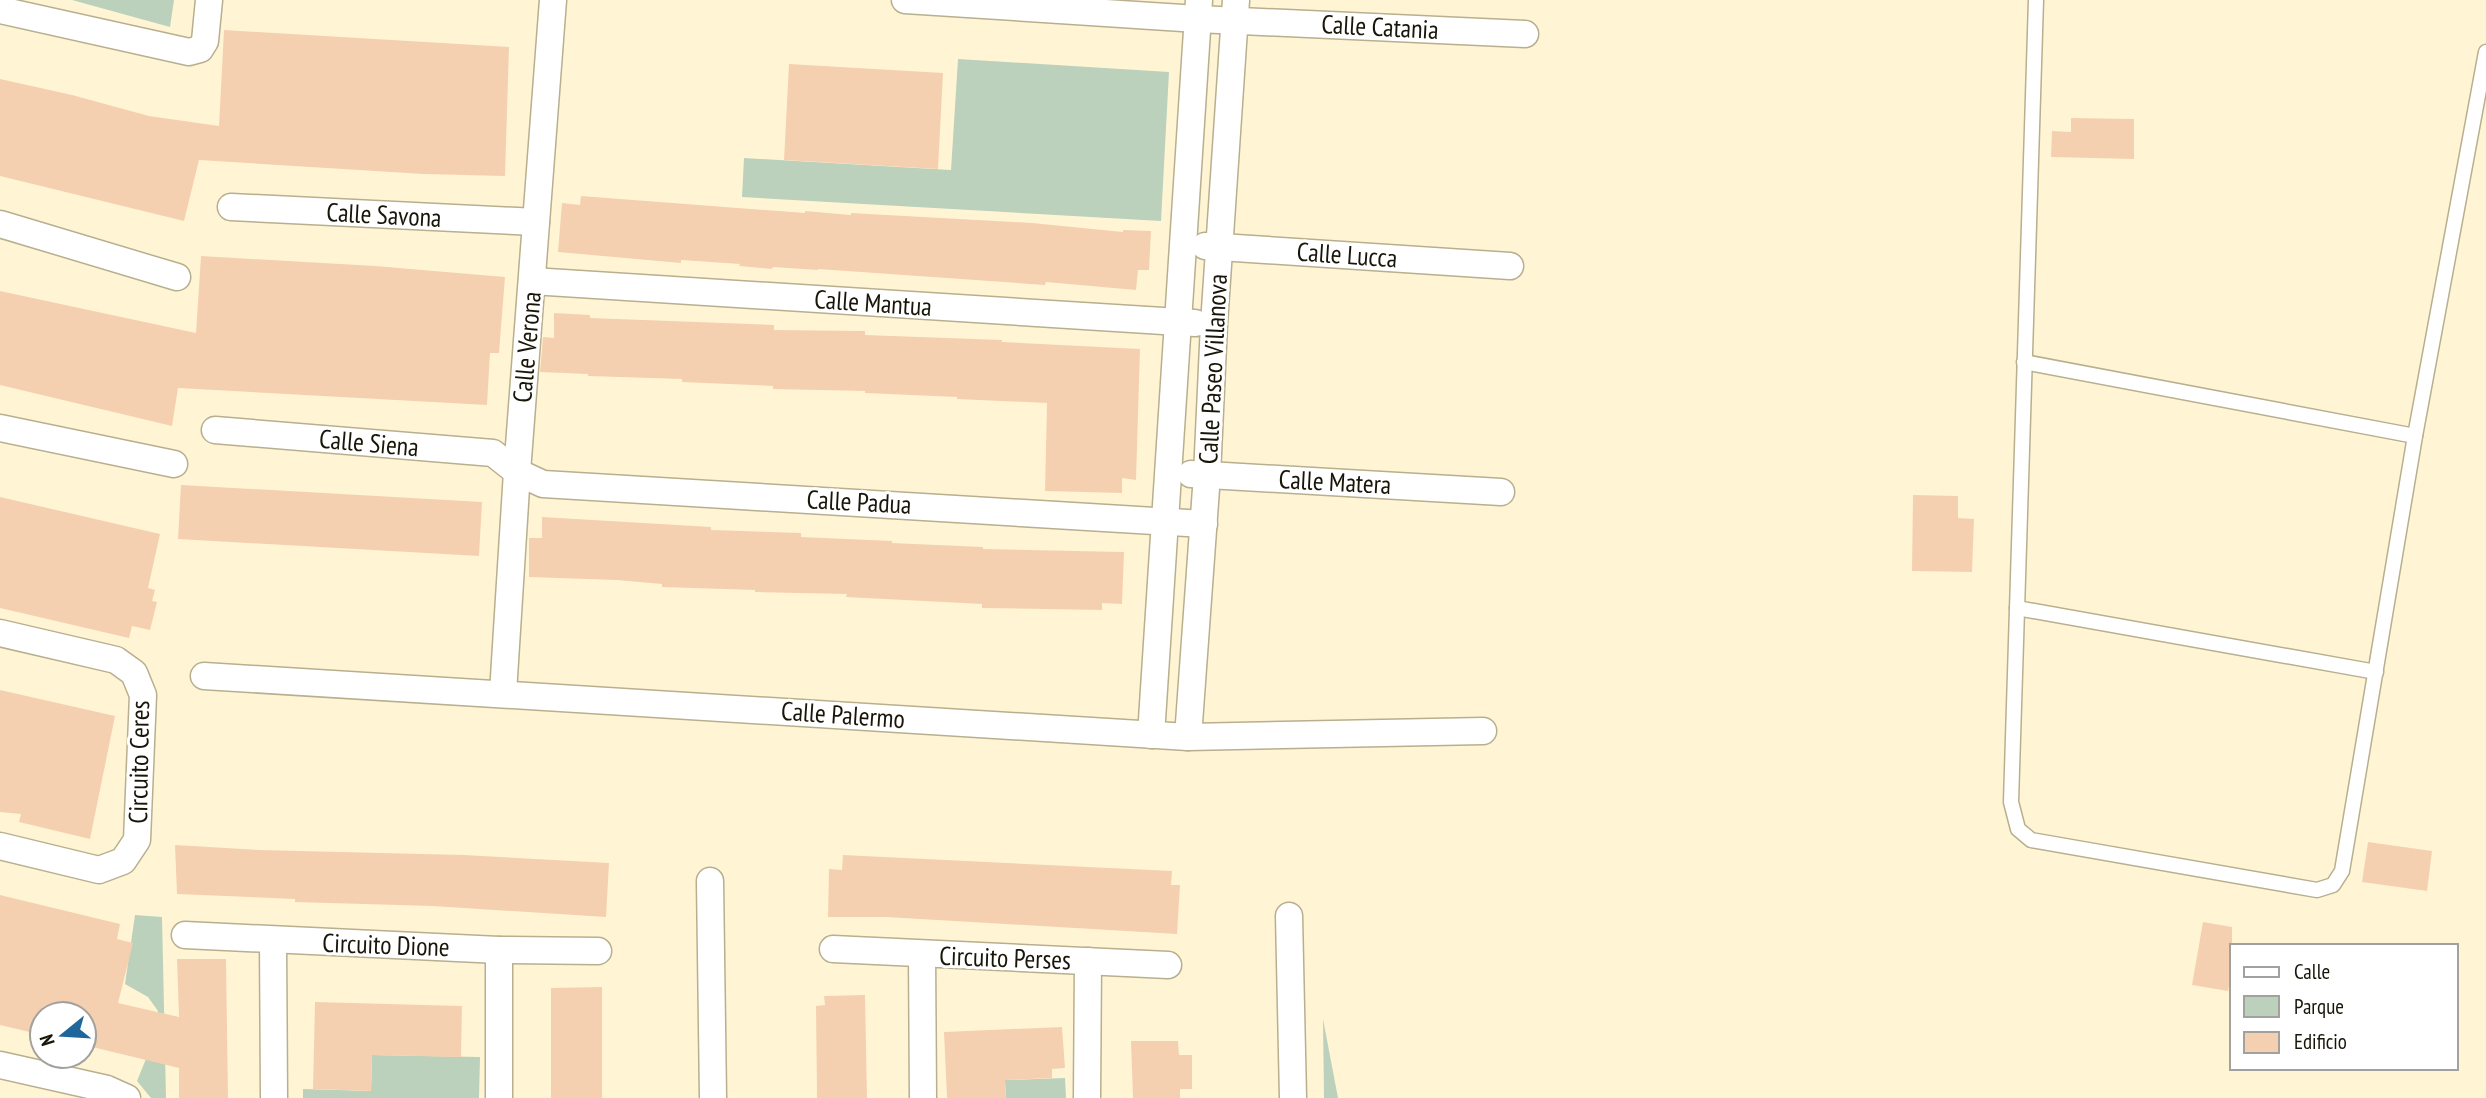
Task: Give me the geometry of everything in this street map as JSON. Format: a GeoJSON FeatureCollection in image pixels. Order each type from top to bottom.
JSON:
{"type":"FeatureCollection","features":[{"type":"Feature","properties":{"kind":"street"},"geometry":{"type":"LineString","coordinates":[[0,10],[189,52],[200,49],[205,41],[209,0]]}},
{"type":"Feature","properties":{"kind":"street","name":"Calle Verona"},"geometry":{"type":"LineString","coordinates":[[503,693],[553,0]]}},
{"type":"Feature","properties":{"kind":"street","name":"Calle Catania"},"geometry":{"type":"LineString","coordinates":[[905,0],[1236,10],[1525,34]]}},
{"type":"Feature","properties":{"kind":"street","name":"Calle Paseo Villanova"},"geometry":{"type":"LineString","coordinates":[[1151,735],[1199,9]]}},
{"type":"Feature","properties":{"kind":"street","name":"Calle Paseo Villanova"},"geometry":{"type":"LineString","coordinates":[[1188,737],[1236,10]]}},
{"type":"Feature","properties":{"kind":"street","name":"Calle Savona"},"geometry":{"type":"LineString","coordinates":[[231,206],[536,222]]}},
{"type":"Feature","properties":{"kind":"street"},"geometry":{"type":"LineString","coordinates":[[0,224],[177,277]]}},
{"type":"Feature","properties":{"kind":"street","name":"Calle Lucca"},"geometry":{"type":"LineString","coordinates":[[1184,245],[1510,266]]}},
{"type":"Feature","properties":{"kind":"street","name":"Calle Mantua"},"geometry":{"type":"LineString","coordinates":[[532,281],[1214,324]]}},
{"type":"Feature","properties":{"kind":"street"},"geometry":{"type":"LineString","coordinates":[[0,428],[174,464]]}},
{"type":"Feature","properties":{"kind":"street","name":"Calle Siena"},"geometry":{"type":"LineString","coordinates":[[215,430],[493,453],[517,472]]}},
{"type":"Feature","properties":{"kind":"street","name":"Calle Padua"},"geometry":{"type":"LineString","coordinates":[[517,472],[543,484],[1204,524]]}},
{"type":"Feature","properties":{"kind":"street","name":"Calle Matera"},"geometry":{"type":"LineString","coordinates":[[1168,472],[1501,492]]}},
{"type":"Feature","properties":{"kind":"street","name":"Circuito Ceres"},"geometry":{"type":"LineString","coordinates":[[0,633],[116,660],[134,673],[143,695],[137,840],[123,861],[99,870],[0,846]]}},
{"type":"Feature","properties":{"kind":"street","name":"Calle Palermo"},"geometry":{"type":"LineString","coordinates":[[204,676],[1188,737],[1483,732]]}},
{"type":"Feature","properties":{"kind":"street"},"geometry":{"type":"LineString","coordinates":[[710,881],[713,1098]]}},
{"type":"Feature","properties":{"kind":"street"},"geometry":{"type":"LineString","coordinates":[[1289,916],[1293,1098]]}},
{"type":"Feature","properties":{"kind":"street","name":"Circuito Dione"},"geometry":{"type":"LineString","coordinates":[[185,935],[499,950],[598,951]]}},
{"type":"Feature","properties":{"kind":"street"},"geometry":{"type":"LineString","coordinates":[[273,940],[274,1098]]}},
{"type":"Feature","properties":{"kind":"street","name":"Circuito Perses"},"geometry":{"type":"LineString","coordinates":[[833,949],[1168,965]]}},
{"type":"Feature","properties":{"kind":"street"},"geometry":{"type":"LineString","coordinates":[[499,950],[499,1098]]}},
{"type":"Feature","properties":{"kind":"street","name":"Circuito Perses"},"geometry":{"type":"LineString","coordinates":[[922,954],[923,1098]]}},
{"type":"Feature","properties":{"kind":"street","name":"Circuito Perses"},"geometry":{"type":"LineString","coordinates":[[1087,1098],[1088,961]]}},
{"type":"Feature","properties":{"kind":"street"},"geometry":{"type":"LineString","coordinates":[[0,1065],[107,1089],[127,1098]]}},
{"type":"Feature","properties":{"kind":"lane"},"geometry":{"type":"LineString","coordinates":[[2036,0],[2011,802],[2018,829],[2031,839],[2045,842],[2318,890],[2333,885],[2342,870],[2415,436],[2486,52]]}},
{"type":"Feature","properties":{"kind":"lane"},"geometry":{"type":"LineString","coordinates":[[2024,362],[2415,436]]}},
{"type":"Feature","properties":{"kind":"lane"},"geometry":{"type":"LineString","coordinates":[[2017,608],[2376,672]]}},
{"type":"Feature","properties":{"kind":"green space"},"geometry":{"type":"Polygon","coordinates":[[[72,0],[174,0],[170,27],[72,0]]]}},
{"type":"Feature","properties":{"kind":"green space"},"geometry":{"type":"Polygon","coordinates":[[[958,59],[1169,72],[1161,221],[742,197],[744,158],[951,170],[958,59]]]}},
{"type":"Feature","properties":{"kind":"green space"},"geometry":{"type":"Polygon","coordinates":[[[135,915],[162,917],[166,1098],[151,1098],[137,1081],[148,1054],[158,1011],[148,997],[125,984],[135,915]]]}},
{"type":"Feature","properties":{"kind":"green space"},"geometry":{"type":"Polygon","coordinates":[[[1323,1019],[1338,1098],[1324,1098],[1323,1019]]]}},
{"type":"Feature","properties":{"kind":"green space"},"geometry":{"type":"Polygon","coordinates":[[[372,1055],[480,1057],[479,1098],[303,1098],[303,1089],[371,1091],[372,1055]]]}},
{"type":"Feature","properties":{"kind":"green space"},"geometry":{"type":"Polygon","coordinates":[[[1065,1078],[1066,1098],[1006,1098],[1005,1080],[1065,1078]]]}},
{"type":"Feature","properties":{"kind":"building"},"geometry":{"type":"Polygon","coordinates":[[[224,30],[509,47],[505,176],[423,174],[199,160],[184,221],[0,176],[0,79],[149,116],[219,126],[224,30]]]}},
{"type":"Feature","properties":{"kind":"building"},"geometry":{"type":"Polygon","coordinates":[[[789,64],[943,73],[938,169],[784,160],[789,64]]]}},
{"type":"Feature","properties":{"kind":"building"},"geometry":{"type":"Polygon","coordinates":[[[2071,118],[2134,119],[2134,159],[2051,157],[2052,131],[2071,132],[2071,118]]]}},
{"type":"Feature","properties":{"kind":"building"},"geometry":{"type":"Polygon","coordinates":[[[581,196],[805,213],[1032,223],[1123,232],[1151,231],[1149,270],[1138,270],[1136,290],[1046,282],[1045,285],[818,269],[772,269],[739,266],[740,264],[681,260],[681,263],[558,252],[562,203],[580,205],[581,196]]]}},
{"type":"Feature","properties":{"kind":"building"},"geometry":{"type":"Polygon","coordinates":[[[201,256],[505,277],[499,353],[490,353],[487,405],[178,388],[172,426],[0,385],[0,291],[196,333],[201,256]]]}},
{"type":"Feature","properties":{"kind":"building"},"geometry":{"type":"Polygon","coordinates":[[[554,313],[590,315],[590,318],[774,325],[774,330],[865,331],[865,335],[1140,349],[1136,480],[1122,478],[1122,493],[1045,491],[1047,403],[865,391],[773,389],[773,386],[682,382],[682,379],[540,372],[543,337],[554,338],[554,313]]]}},
{"type":"Feature","properties":{"kind":"building"},"geometry":{"type":"Polygon","coordinates":[[[181,485],[482,502],[479,556],[178,539],[181,485]]]}},
{"type":"Feature","properties":{"kind":"building"},"geometry":{"type":"Polygon","coordinates":[[[1913,495],[1958,496],[1958,518],[1974,519],[1972,572],[1912,571],[1913,495]]]}},
{"type":"Feature","properties":{"kind":"building"},"geometry":{"type":"Polygon","coordinates":[[[0,497],[160,534],[148,588],[155,590],[152,601],[157,602],[150,630],[132,626],[129,638],[0,608],[0,497]]]}},
{"type":"Feature","properties":{"kind":"building"},"geometry":{"type":"Polygon","coordinates":[[[542,517],[711,527],[711,530],[801,533],[801,537],[983,549],[1124,552],[1122,604],[1102,603],[1102,610],[982,608],[982,604],[846,597],[847,594],[755,592],[662,587],[662,584],[617,580],[529,577],[529,538],[542,538],[542,517]]]}},
{"type":"Feature","properties":{"kind":"building"},"geometry":{"type":"Polygon","coordinates":[[[0,690],[115,716],[90,839],[19,822],[21,814],[0,812],[0,690]]]}},
{"type":"Feature","properties":{"kind":"building"},"geometry":{"type":"Polygon","coordinates":[[[2368,842],[2432,851],[2427,891],[2362,882],[2368,842]]]}},
{"type":"Feature","properties":{"kind":"building"},"geometry":{"type":"Polygon","coordinates":[[[175,845],[609,863],[606,917],[177,894],[175,845]]]}},
{"type":"Feature","properties":{"kind":"building"},"geometry":{"type":"Polygon","coordinates":[[[843,855],[1172,871],[1171,885],[1180,885],[1177,934],[886,917],[828,917],[829,869],[842,870],[843,855]]]}},
{"type":"Feature","properties":{"kind":"building"},"geometry":{"type":"Polygon","coordinates":[[[0,895],[120,924],[117,939],[133,943],[118,1003],[179,1017],[177,959],[226,959],[228,1098],[179,1098],[179,1068],[98,1048],[98,1000],[28,1000],[28,1032],[0,1025],[0,895]]]}},
{"type":"Feature","properties":{"kind":"building"},"geometry":{"type":"Polygon","coordinates":[[[2203,922],[2232,927],[2228,991],[2192,985],[2203,922]]]}},
{"type":"Feature","properties":{"kind":"building"},"geometry":{"type":"Polygon","coordinates":[[[602,987],[602,1098],[551,1098],[551,988],[602,987]]]}},
{"type":"Feature","properties":{"kind":"building"},"geometry":{"type":"Polygon","coordinates":[[[865,995],[867,1098],[817,1098],[816,1006],[825,1005],[824,996],[865,995]]]}},
{"type":"Feature","properties":{"kind":"building"},"geometry":{"type":"Polygon","coordinates":[[[315,1002],[462,1006],[461,1057],[372,1055],[371,1091],[313,1089],[315,1002]]]}},
{"type":"Feature","properties":{"kind":"building"},"geometry":{"type":"Polygon","coordinates":[[[1062,1027],[1065,1068],[1052,1069],[1052,1078],[1005,1080],[1006,1098],[947,1098],[944,1032],[1062,1027]]]}},
{"type":"Feature","properties":{"kind":"building"},"geometry":{"type":"Polygon","coordinates":[[[1131,1041],[1178,1041],[1179,1055],[1192,1055],[1192,1089],[1180,1089],[1180,1098],[1133,1098],[1131,1041]]]}}]}
